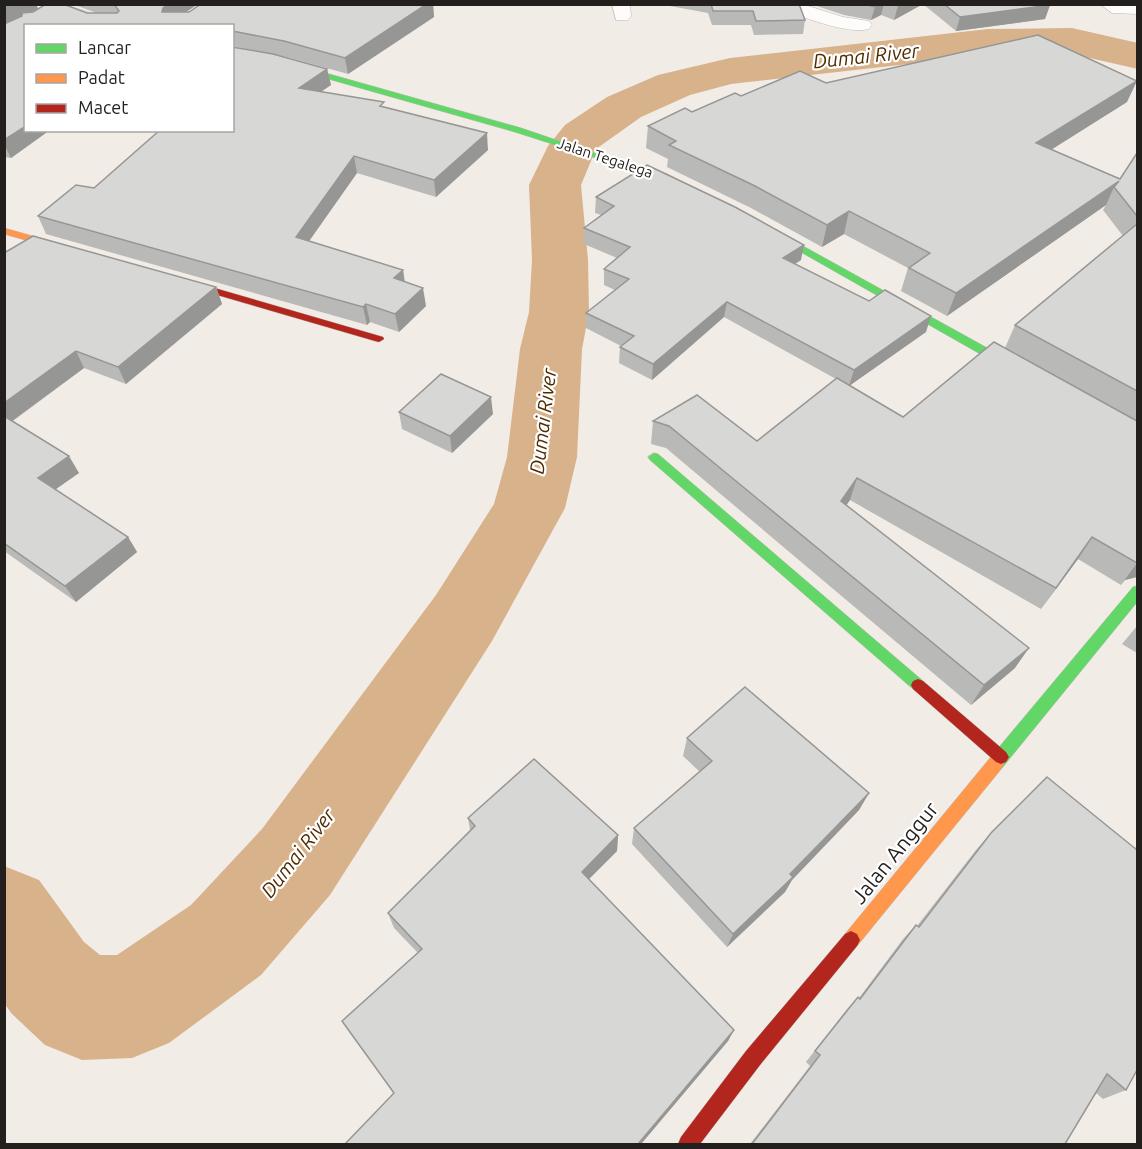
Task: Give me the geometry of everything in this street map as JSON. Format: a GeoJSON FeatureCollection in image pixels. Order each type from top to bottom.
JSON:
{"type":"FeatureCollection","features":[{"type":"Feature","properties":{"kind":"street"},"geometry":{"type":"LineString","coordinates":[[782,4],[841,22],[863,25]]}},
{"type":"Feature","properties":{"kind":"street"},"geometry":{"type":"LineString","coordinates":[[1108,4],[1118,9],[1137,9]]}},
{"type":"Feature","properties":{"kind":"street"},"geometry":{"type":"LineString","coordinates":[[46,10],[105,24]]}},
{"type":"Feature","properties":{"kind":"street","name":"Jalan Tegalega"},"geometry":{"type":"LineString","coordinates":[[234,54],[280,63],[518,130],[664,177],[698,192]]}},
{"type":"Feature","properties":{"kind":"street"},"geometry":{"type":"LineString","coordinates":[[752,221],[1033,379]]}},
{"type":"Feature","properties":{"kind":"street"},"geometry":{"type":"LineString","coordinates":[[4,231],[84,254]]}},
{"type":"Feature","properties":{"kind":"street"},"geometry":{"type":"LineString","coordinates":[[164,277],[379,339]]}},
{"type":"Feature","properties":{"kind":"street"},"geometry":{"type":"LineString","coordinates":[[654,457],[1001,757]]}},
{"type":"Feature","properties":{"kind":"street","name":"Jalan Anggur"},"geometry":{"type":"LineString","coordinates":[[688,1144],[753,1058],[1137,591]]}},
{"type":"Feature","properties":{"kind":"building"},"geometry":{"type":"Polygon","coordinates":[[[46,4],[63,4],[87,13],[117,13],[119,11],[114,4],[169,4],[163,8],[162,12],[189,12],[201,4],[427,4],[345,58],[284,41],[234,31],[234,24],[24,24],[24,127],[4,140],[4,24],[22,16],[22,13],[33,12],[46,4]]]}},
{"type":"Feature","properties":{"kind":"building"},"geometry":{"type":"Polygon","coordinates":[[[711,4],[799,4],[805,20],[756,21],[753,11],[713,11],[711,4]]]}},
{"type":"Feature","properties":{"kind":"building"},"geometry":{"type":"Polygon","coordinates":[[[944,4],[1049,4],[1050,5],[960,17],[944,4]]]}},
{"type":"Feature","properties":{"kind":"building"},"geometry":{"type":"Polygon","coordinates":[[[1038,35],[1137,81],[1036,143],[1120,179],[1137,153],[1137,216],[1114,187],[1119,181],[956,293],[909,268],[930,253],[849,211],[827,225],[755,186],[669,145],[676,141],[648,126],[685,108],[692,112],[735,93],[741,96],[800,71],[826,83],[1038,35]]]}},
{"type":"Feature","properties":{"kind":"building"},"geometry":{"type":"Polygon","coordinates":[[[234,47],[273,54],[327,69],[299,88],[384,102],[380,106],[487,133],[434,180],[354,156],[296,237],[403,270],[394,278],[423,288],[395,314],[366,304],[363,307],[38,216],[76,185],[94,188],[158,132],[234,132],[234,47]]]}},
{"type":"Feature","properties":{"kind":"building"},"geometry":{"type":"Polygon","coordinates":[[[647,165],[735,207],[804,245],[783,258],[869,301],[885,290],[931,316],[854,370],[727,302],[653,364],[620,347],[634,336],[586,313],[629,279],[604,269],[630,247],[584,228],[614,206],[596,197],[647,165]]]}},
{"type":"Feature","properties":{"kind":"building"},"geometry":{"type":"Polygon","coordinates":[[[1137,224],[1137,391],[1015,325],[1137,224]]]}},
{"type":"Feature","properties":{"kind":"building"},"geometry":{"type":"Polygon","coordinates":[[[33,236],[216,287],[118,367],[76,351],[4,403],[4,253],[33,236]]]}},
{"type":"Feature","properties":{"kind":"building"},"geometry":{"type":"Polygon","coordinates":[[[994,342],[1137,421],[1137,563],[1092,537],[1056,588],[857,478],[841,501],[1029,648],[984,685],[669,426],[653,421],[697,395],[757,441],[837,378],[903,417],[994,342]]]}},
{"type":"Feature","properties":{"kind":"building"},"geometry":{"type":"Polygon","coordinates":[[[441,374],[491,397],[450,436],[399,412],[441,374]]]}},
{"type":"Feature","properties":{"kind":"building"},"geometry":{"type":"Polygon","coordinates":[[[4,416],[69,456],[38,478],[128,537],[65,586],[4,543],[4,416]]]}},
{"type":"Feature","properties":{"kind":"building"},"geometry":{"type":"Polygon","coordinates":[[[745,687],[869,793],[790,874],[793,877],[733,934],[634,828],[712,761],[687,738],[745,687]]]}},
{"type":"Feature","properties":{"kind":"building"},"geometry":{"type":"Polygon","coordinates":[[[534,759],[618,835],[582,872],[734,1030],[638,1144],[345,1144],[394,1093],[342,1021],[422,949],[388,913],[475,826],[468,818],[534,759]]]}},
{"type":"Feature","properties":{"kind":"building"},"geometry":{"type":"Polygon","coordinates":[[[1047,777],[1137,850],[1137,1070],[1126,1090],[1107,1074],[1065,1144],[752,1144],[820,1055],[815,1051],[858,997],[860,999],[916,925],[919,927],[991,833],[1047,777]]]}},
{"type":"Feature","properties":{"kind":"waterway","name":"Dumai River"},"geometry":{"type":"LineString","coordinates":[[4,915],[48,978],[82,1008],[132,1006],[226,940],[296,862],[464,618],[529,508],[542,457],[551,349],[559,312],[560,260],[555,185],[573,146],[582,135],[624,107],[674,85],[730,71],[988,42],[1072,41],[1138,56]]}},
{"type":"Feature","properties":{"kind":"traffic: fast"},"geometry":{"type":"LineString","coordinates":[[234,54],[280,63],[518,130],[602,157]]}},
{"type":"Feature","properties":{"kind":"traffic: fast"},"geometry":{"type":"LineString","coordinates":[[765,228],[1023,373]]}},
{"type":"Feature","properties":{"kind":"traffic: fast"},"geometry":{"type":"LineString","coordinates":[[654,457],[918,685]]}},
{"type":"Feature","properties":{"kind":"traffic: fast"},"geometry":{"type":"LineString","coordinates":[[996,763],[1138,591]]}},
{"type":"Feature","properties":{"kind":"traffic: slow"},"geometry":{"type":"LineString","coordinates":[[602,157],[664,176],[682,185]]}},
{"type":"Feature","properties":{"kind":"traffic: slow"},"geometry":{"type":"LineString","coordinates":[[4,231],[72,250]]}},
{"type":"Feature","properties":{"kind":"traffic: slow"},"geometry":{"type":"LineString","coordinates":[[851,940],[996,763]]}},
{"type":"Feature","properties":{"kind":"traffic: jam"},"geometry":{"type":"LineString","coordinates":[[173,279],[379,339]]}},
{"type":"Feature","properties":{"kind":"traffic: jam"},"geometry":{"type":"LineString","coordinates":[[918,685],[1001,757]]}},
{"type":"Feature","properties":{"kind":"traffic: jam"},"geometry":{"type":"LineString","coordinates":[[688,1144],[753,1058],[851,940]]}}]}
